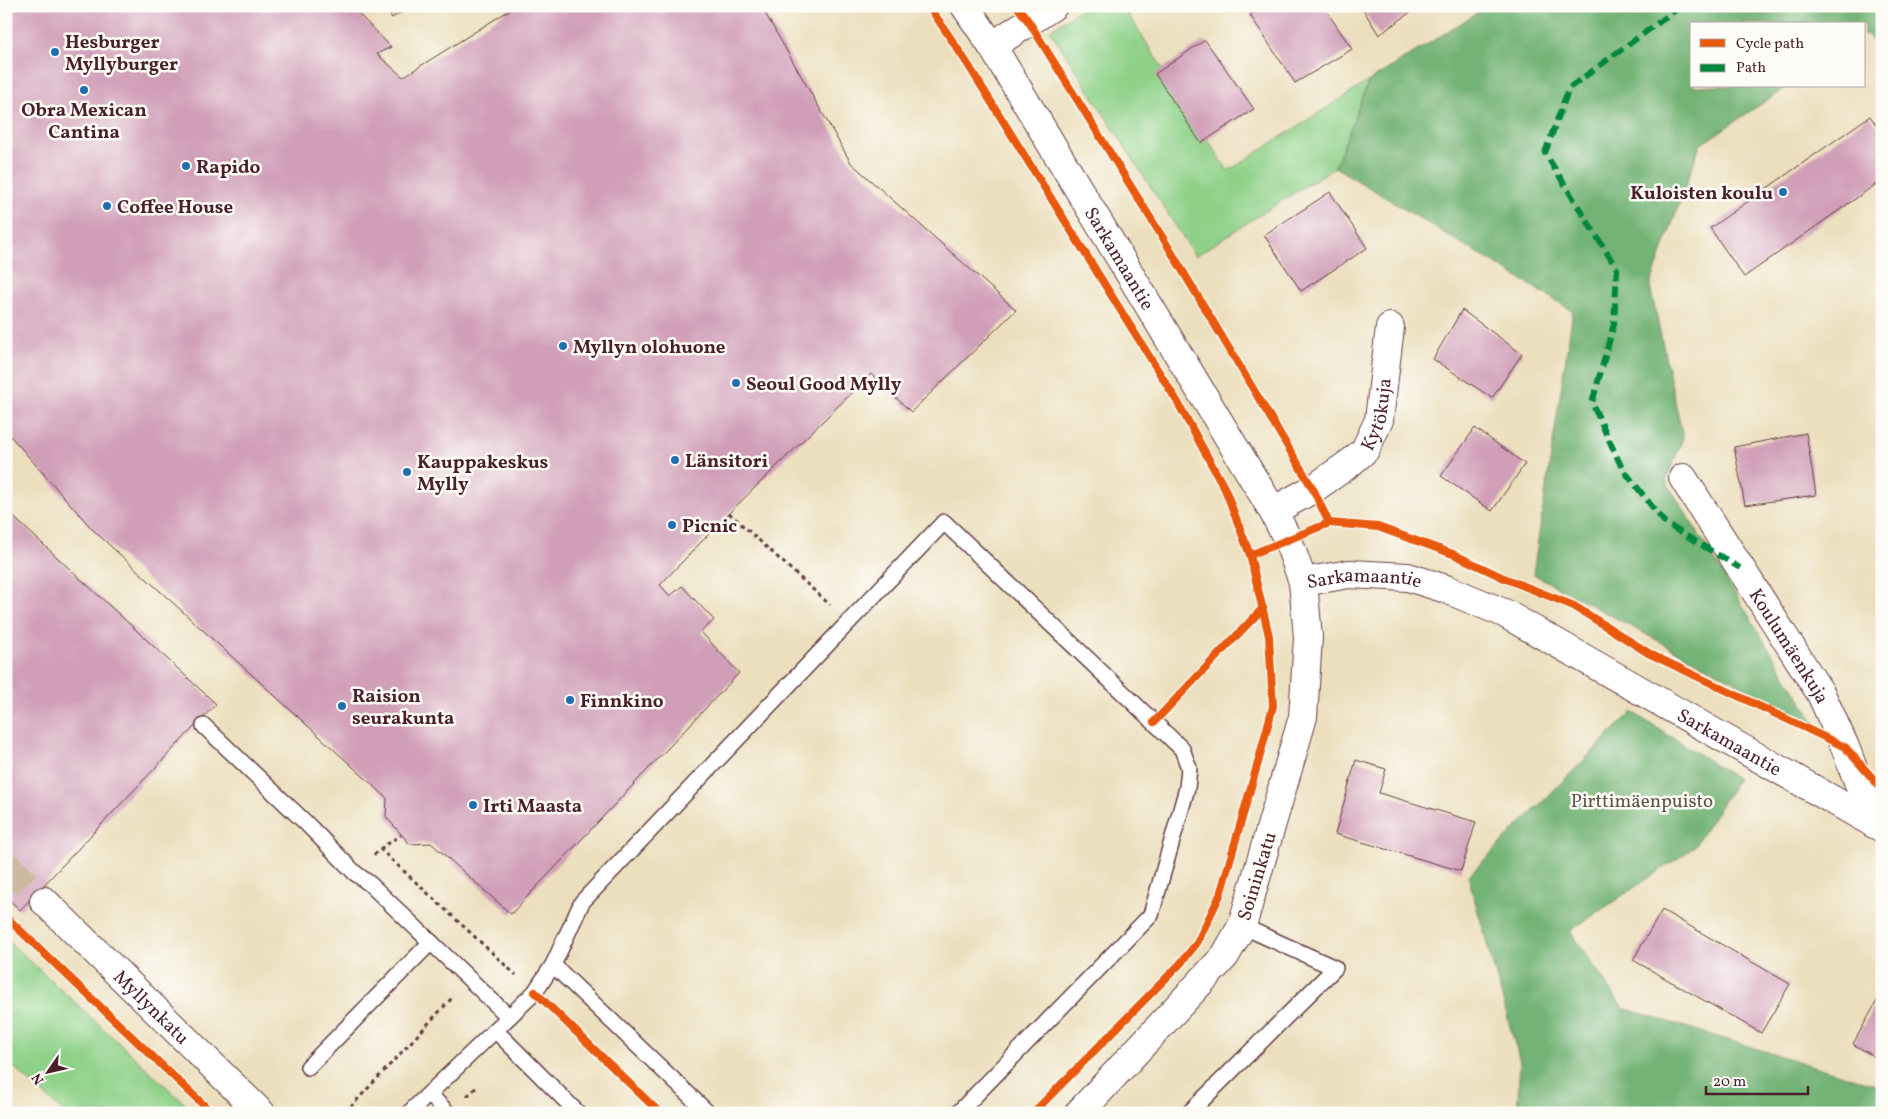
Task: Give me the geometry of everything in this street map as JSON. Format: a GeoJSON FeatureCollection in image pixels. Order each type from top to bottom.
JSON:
{"type":"FeatureCollection","features":[{"type":"Feature","properties":{"kind":"street","name":"Sarkamaantie"},"geometry":{"type":"LineString","coordinates":[[965,6],[992,46],[1273,511],[1288,540],[1303,582],[1349,574],[1408,578],[1446,589],[1480,602],[1504,613],[1878,826]]}},
{"type":"Feature","properties":{"kind":"street"},"geometry":{"type":"LineString","coordinates":[[992,46],[1053,6]]}},
{"type":"Feature","properties":{"kind":"street","name":"Kytökuja"},"geometry":{"type":"LineString","coordinates":[[1273,511],[1313,489],[1365,450],[1379,420],[1390,327]]}},
{"type":"Feature","properties":{"kind":"street","name":"Koulumäenkuja"},"geometry":{"type":"LineString","coordinates":[[1683,478],[1821,694],[1878,826]]}},
{"type":"Feature","properties":{"kind":"street","name":"Soininkatu"},"geometry":{"type":"LineString","coordinates":[[1079,1113],[1225,956],[1242,926],[1303,717],[1308,637],[1303,582]]}},
{"type":"Feature","properties":{"kind":"street","name":"Myllynkatu"},"geometry":{"type":"LineString","coordinates":[[44,901],[261,1113]]}},
{"type":"Feature","properties":{"kind":"lane"},"geometry":{"type":"LineString","coordinates":[[409,1113],[534,992],[553,966],[582,902],[944,522],[1182,749],[1189,768],[1187,788],[1150,914],[958,1113]]}},
{"type":"Feature","properties":{"kind":"lane"},"geometry":{"type":"LineString","coordinates":[[204,726],[355,873],[370,884],[509,1017]]}},
{"type":"Feature","properties":{"kind":"lane"},"geometry":{"type":"LineString","coordinates":[[1189,1113],[1335,968],[1242,926]]}},
{"type":"Feature","properties":{"kind":"lane"},"geometry":{"type":"LineString","coordinates":[[308,1067],[431,942]]}},
{"type":"Feature","properties":{"kind":"lane"},"geometry":{"type":"LineString","coordinates":[[553,966],[708,1113]]}},
{"type":"Feature","properties":{"kind":"lane"},"geometry":{"type":"LineString","coordinates":[[495,1030],[578,1113]]}},
{"type":"Feature","properties":{"kind":"lane"},"geometry":{"type":"LineString","coordinates":[[428,1094],[448,1113]]}},
{"type":"Feature","properties":{"kind":"path"},"geometry":{"type":"LineString","coordinates":[[729,512],[848,622]]}},
{"type":"Feature","properties":{"kind":"path"},"geometry":{"type":"LineString","coordinates":[[355,873],[380,849],[401,835]]}},
{"type":"Feature","properties":{"kind":"path"},"geometry":{"type":"LineString","coordinates":[[380,849],[534,992]]}},
{"type":"Feature","properties":{"kind":"path"},"geometry":{"type":"LineString","coordinates":[[344,1113],[494,953]]}},
{"type":"Feature","properties":{"kind":"green space"},"geometry":{"type":"Polygon","coordinates":[[[1085,6],[1123,6],[1228,171],[1369,81],[1335,167],[1195,256],[1050,30],[1085,6]]]}},
{"type":"Feature","properties":{"kind":"green space"},"geometry":{"type":"Polygon","coordinates":[[[1488,6],[1552,6],[1555,11],[1563,6],[1882,6],[1882,54],[1866,34],[1866,22],[1690,22],[1690,88],[1785,88],[1700,145],[1650,286],[1683,438],[1666,481],[1816,725],[1533,574],[1573,311],[1335,167],[1369,81],[1488,6]]]}},
{"type":"Feature","properties":{"kind":"green space","name":"Pirttimäenpuisto"},"geometry":{"type":"Polygon","coordinates":[[[1632,712],[1738,779],[1693,848],[1570,931],[1623,1008],[1882,1087],[1882,1113],[1517,1113],[1520,1062],[1468,876],[1632,712]]]}},
{"type":"Feature","properties":{"kind":"green space"},"geometry":{"type":"Polygon","coordinates":[[[6,939],[195,1113],[64,1113],[6,1060],[6,939]]]}},
{"type":"Feature","properties":{"kind":"building","name":"Kauppakeskus Mylly"},"geometry":{"type":"Polygon","coordinates":[[[6,6],[351,6],[391,47],[377,54],[403,77],[516,6],[761,6],[851,163],[1016,310],[911,412],[871,374],[729,513],[660,585],[670,596],[682,586],[714,620],[701,632],[739,673],[511,914],[431,843],[410,844],[386,817],[387,798],[93,530],[6,431],[6,6]]]}},
{"type":"Feature","properties":{"kind":"building"},"geometry":{"type":"Polygon","coordinates":[[[385,6],[412,6],[392,18],[385,6]]]}},
{"type":"Feature","properties":{"kind":"building"},"geometry":{"type":"Polygon","coordinates":[[[1263,6],[1323,6],[1352,49],[1295,83],[1250,15],[1263,6]]]}},
{"type":"Feature","properties":{"kind":"building"},"geometry":{"type":"Polygon","coordinates":[[[1361,6],[1419,6],[1379,35],[1361,6]]]}},
{"type":"Feature","properties":{"kind":"building"},"geometry":{"type":"Polygon","coordinates":[[[1205,40],[1254,109],[1201,143],[1155,74],[1205,40]]]}},
{"type":"Feature","properties":{"kind":"building"},"geometry":{"type":"Polygon","coordinates":[[[1870,116],[1882,133],[1882,180],[1744,277],[1710,228],[1870,116]]]}},
{"type":"Feature","properties":{"kind":"building"},"geometry":{"type":"Polygon","coordinates":[[[1330,192],[1367,248],[1301,291],[1264,235],[1330,192]]]}},
{"type":"Feature","properties":{"kind":"building"},"geometry":{"type":"Polygon","coordinates":[[[1462,310],[1522,354],[1492,398],[1433,359],[1462,310]]]}},
{"type":"Feature","properties":{"kind":"building"},"geometry":{"type":"Polygon","coordinates":[[[1475,428],[1525,464],[1492,511],[1441,476],[1475,428]]]}},
{"type":"Feature","properties":{"kind":"building"},"geometry":{"type":"Polygon","coordinates":[[[1806,433],[1816,495],[1745,505],[1734,447],[1806,433]]]}},
{"type":"Feature","properties":{"kind":"building"},"geometry":{"type":"Polygon","coordinates":[[[6,510],[216,704],[20,910],[6,897],[6,510]]]}},
{"type":"Feature","properties":{"kind":"building"},"geometry":{"type":"Polygon","coordinates":[[[1356,760],[1386,769],[1379,793],[1476,822],[1461,871],[1335,834],[1356,760]]]}},
{"type":"Feature","properties":{"kind":"building"},"geometry":{"type":"Polygon","coordinates":[[[1662,910],[1790,984],[1761,1033],[1633,960],[1662,910]]]}},
{"type":"Feature","properties":{"kind":"building"},"geometry":{"type":"Polygon","coordinates":[[[1882,992],[1882,1061],[1853,1044],[1882,992]]]}},
{"type":"Feature","properties":{"kind":"tunnel"},"geometry":{"type":"LineString","coordinates":[[6,865],[44,901]]}},
{"type":"Feature","properties":{"kind":"marked path"},"geometry":{"type":"LineString","coordinates":[[1681,6],[1569,88],[1545,153],[1617,269],[1614,324],[1592,403],[1622,468],[1665,523],[1740,568]]}},
{"type":"Feature","properties":{"kind":"cycle path"},"geometry":{"type":"LineString","coordinates":[[929,6],[967,63],[1177,401],[1225,489],[1250,555],[1269,636],[1273,706],[1220,895],[1197,943],[1180,964],[1033,1113]]}},
{"type":"Feature","properties":{"kind":"cycle path"},"geometry":{"type":"LineString","coordinates":[[1017,6],[1029,22],[1166,243],[1313,489],[1329,523],[1378,527],[1453,554],[1504,578],[1574,606],[1650,654],[1845,747],[1882,789]]}},
{"type":"Feature","properties":{"kind":"cycle path"},"geometry":{"type":"LineString","coordinates":[[1250,555],[1329,523]]}},
{"type":"Feature","properties":{"kind":"cycle path"},"geometry":{"type":"LineString","coordinates":[[1154,722],[1263,608]]}},
{"type":"Feature","properties":{"kind":"cycle path"},"geometry":{"type":"LineString","coordinates":[[6,917],[212,1113]]}},
{"type":"Feature","properties":{"kind":"cycle path"},"geometry":{"type":"LineString","coordinates":[[535,992],[660,1113]]}},
{"type":"Feature","properties":{"kind":"place","name":"Hesburger Myllyburger"},"geometry":{"type":"Point","coordinates":[55,52]}},
{"type":"Feature","properties":{"kind":"place","name":"Obra Mexican Cantina"},"geometry":{"type":"Point","coordinates":[84,90]}},
{"type":"Feature","properties":{"kind":"place","name":"Rapido"},"geometry":{"type":"Point","coordinates":[186,166]}},
{"type":"Feature","properties":{"kind":"place","name":"Kuloisten koulu"},"geometry":{"type":"Point","coordinates":[1783,192]}},
{"type":"Feature","properties":{"kind":"place","name":"Coffee House"},"geometry":{"type":"Point","coordinates":[107,206]}},
{"type":"Feature","properties":{"kind":"place","name":"Myllyn olohuone"},"geometry":{"type":"Point","coordinates":[563,346]}},
{"type":"Feature","properties":{"kind":"place","name":"Seoul Good Mylly"},"geometry":{"type":"Point","coordinates":[736,383]}},
{"type":"Feature","properties":{"kind":"place","name":"Länsitori"},"geometry":{"type":"Point","coordinates":[675,460]}},
{"type":"Feature","properties":{"kind":"place","name":"Kauppakeskus Mylly"},"geometry":{"type":"Point","coordinates":[407,472]}},
{"type":"Feature","properties":{"kind":"place","name":"Picnic"},"geometry":{"type":"Point","coordinates":[672,525]}},
{"type":"Feature","properties":{"kind":"place","name":"Finnkino"},"geometry":{"type":"Point","coordinates":[570,700]}},
{"type":"Feature","properties":{"kind":"place","name":"Raision seurakunta"},"geometry":{"type":"Point","coordinates":[342,706]}},
{"type":"Feature","properties":{"kind":"place","name":"Irti Maasta"},"geometry":{"type":"Point","coordinates":[473,805]}}]}
